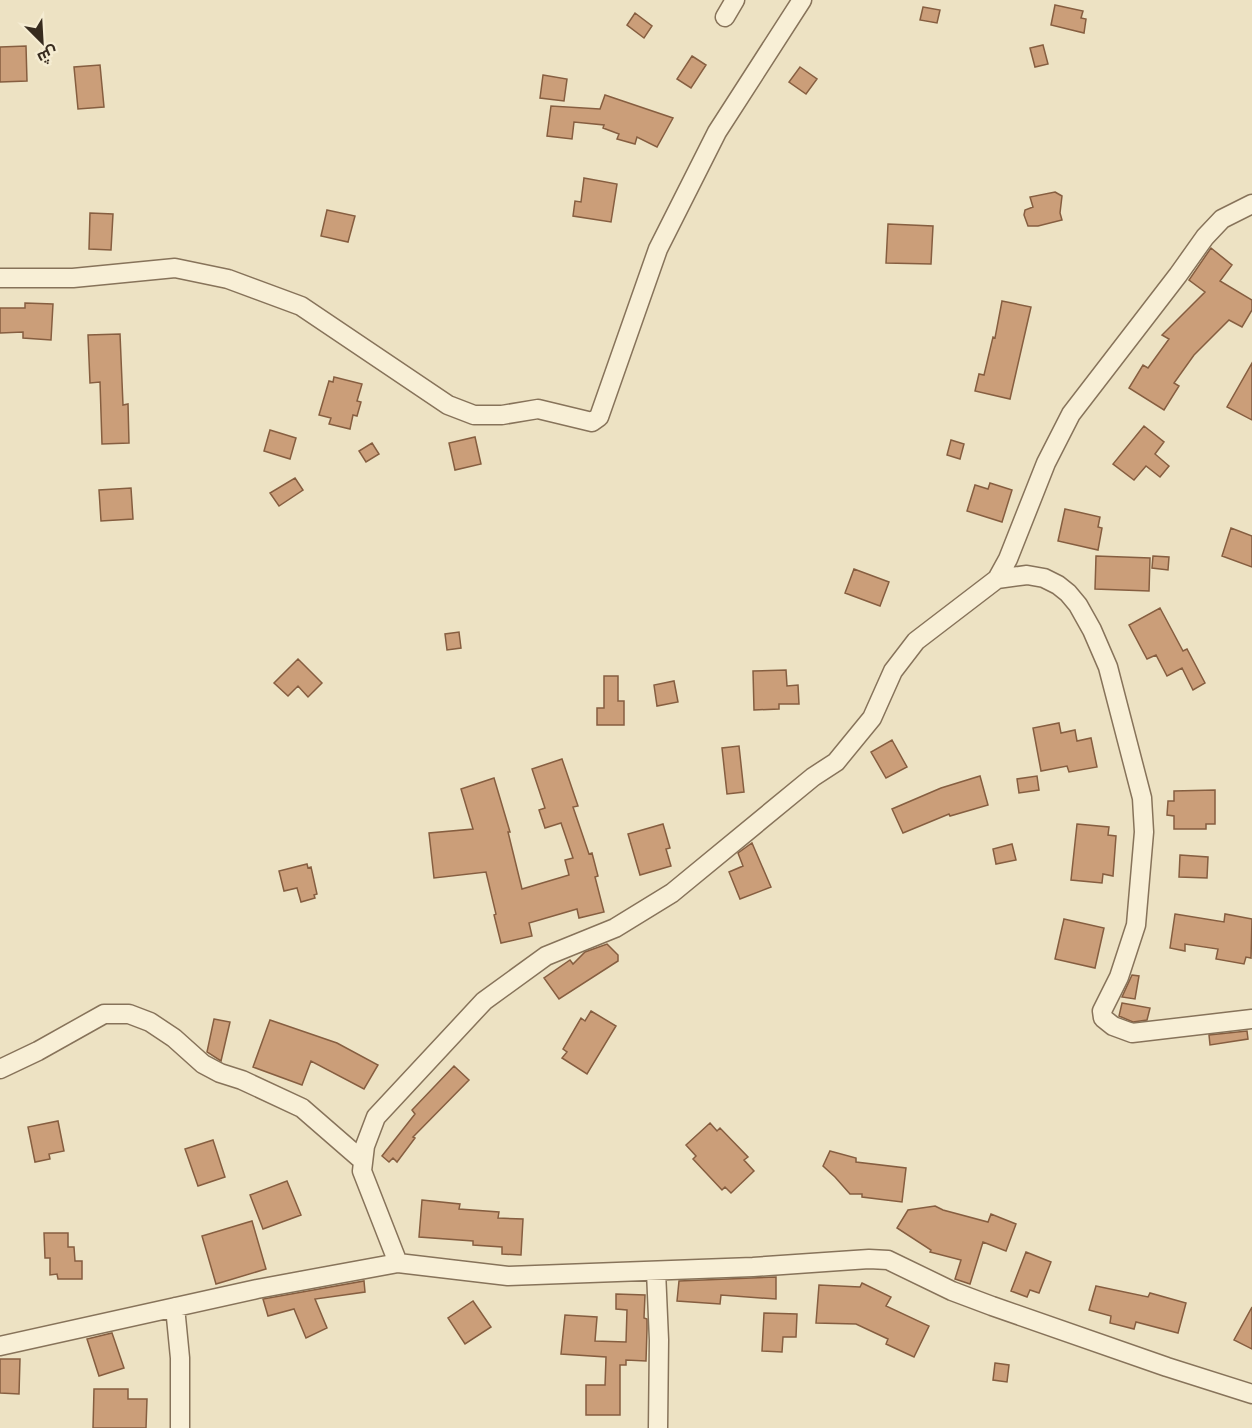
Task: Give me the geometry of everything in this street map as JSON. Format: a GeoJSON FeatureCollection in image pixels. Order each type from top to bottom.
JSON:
{"type":"FeatureCollection","features":[{"type":"Feature","properties":{"kind":"street"},"geometry":{"type":"LineString","coordinates":[[725,17],[735,0]]}},
{"type":"Feature","properties":{"kind":"street"},"geometry":{"type":"LineString","coordinates":[[0,278],[73,278],[175,268],[228,279],[301,306],[448,405],[474,415],[502,415],[538,409],[592,422],[599,417],[658,249],[717,132],[802,0]]}},
{"type":"Feature","properties":{"kind":"street"},"geometry":{"type":"LineString","coordinates":[[398,1263],[362,1171],[364,1146],[376,1117],[484,1001],[546,956],[615,928],[672,893],[813,777],[836,762],[872,718],[893,671],[916,641],[997,579],[1008,559],[1046,463],[1071,414],[1205,237],[1222,219],[1252,204]]}},
{"type":"Feature","properties":{"kind":"street"},"geometry":{"type":"LineString","coordinates":[[997,579],[1027,575],[1044,578],[1058,585],[1078,605],[1108,667],[1142,798],[1144,832],[1136,925],[1119,976],[1102,1011],[1103,1018],[1113,1026],[1132,1033],[1252,1019]]}},
{"type":"Feature","properties":{"kind":"street"},"geometry":{"type":"LineString","coordinates":[[0,1069],[38,1052],[104,1014],[129,1014],[150,1022],[174,1038],[203,1064],[302,1108],[363,1161]]}},
{"type":"Feature","properties":{"kind":"street"},"geometry":{"type":"LineString","coordinates":[[0,1346],[257,1289],[398,1263],[508,1276],[656,1271],[869,1259],[888,1260],[952,1291],[992,1306],[1252,1394]]}},
{"type":"Feature","properties":{"kind":"street"},"geometry":{"type":"LineString","coordinates":[[656,1271],[659,1340],[658,1428]]}},
{"type":"Feature","properties":{"kind":"street"},"geometry":{"type":"LineString","coordinates":[[175,1307],[180,1358],[180,1428]]}},
{"type":"Feature","properties":{"kind":"building"},"geometry":{"type":"Polygon","coordinates":[[[1055,5],[1083,11],[1081,18],[1086,19],[1084,33],[1051,25],[1055,5]]]}},
{"type":"Feature","properties":{"kind":"building"},"geometry":{"type":"Polygon","coordinates":[[[923,7],[940,10],[937,23],[920,20],[923,7]]]}},
{"type":"Feature","properties":{"kind":"building"},"geometry":{"type":"Polygon","coordinates":[[[635,13],[652,26],[644,38],[627,25],[635,13]]]}},
{"type":"Feature","properties":{"kind":"building"},"geometry":{"type":"Polygon","coordinates":[[[1043,45],[1048,64],[1035,67],[1030,48],[1043,45]]]}},
{"type":"Feature","properties":{"kind":"building"},"geometry":{"type":"Polygon","coordinates":[[[26,46],[27,81],[0,82],[0,47],[26,46]]]}},
{"type":"Feature","properties":{"kind":"building"},"geometry":{"type":"Polygon","coordinates":[[[692,56],[706,65],[691,88],[677,79],[692,56]]]}},
{"type":"Feature","properties":{"kind":"building"},"geometry":{"type":"Polygon","coordinates":[[[100,65],[104,107],[78,109],[74,67],[100,65]]]}},
{"type":"Feature","properties":{"kind":"building"},"geometry":{"type":"Polygon","coordinates":[[[800,67],[817,79],[806,94],[789,82],[800,67]]]}},
{"type":"Feature","properties":{"kind":"building"},"geometry":{"type":"Polygon","coordinates":[[[543,75],[567,79],[564,101],[540,98],[543,75]]]}},
{"type":"Feature","properties":{"kind":"building"},"geometry":{"type":"Polygon","coordinates":[[[605,95],[673,118],[657,147],[637,137],[635,144],[617,139],[619,134],[603,128],[604,125],[574,122],[572,139],[547,136],[551,106],[600,109],[605,95]]]}},
{"type":"Feature","properties":{"kind":"building"},"geometry":{"type":"Polygon","coordinates":[[[584,178],[617,184],[611,222],[573,216],[575,201],[581,202],[584,178]]]}},
{"type":"Feature","properties":{"kind":"building"},"geometry":{"type":"Polygon","coordinates":[[[1055,192],[1062,196],[1060,213],[1062,220],[1028,226],[1024,215],[1025,210],[1033,207],[1030,197],[1055,192]]]}},
{"type":"Feature","properties":{"kind":"building"},"geometry":{"type":"Polygon","coordinates":[[[327,210],[355,216],[348,242],[321,236],[327,210]]]}},
{"type":"Feature","properties":{"kind":"building"},"geometry":{"type":"Polygon","coordinates":[[[90,213],[113,214],[111,250],[89,249],[90,213]]]}},
{"type":"Feature","properties":{"kind":"building"},"geometry":{"type":"Polygon","coordinates":[[[888,224],[933,226],[931,264],[886,263],[888,224]]]}},
{"type":"Feature","properties":{"kind":"building"},"geometry":{"type":"Polygon","coordinates":[[[1211,248],[1232,265],[1220,281],[1252,300],[1252,310],[1242,327],[1229,320],[1194,355],[1174,383],[1179,386],[1164,410],[1129,388],[1143,365],[1148,368],[1169,339],[1162,335],[1205,292],[1189,280],[1211,248]]]}},
{"type":"Feature","properties":{"kind":"building"},"geometry":{"type":"Polygon","coordinates":[[[1002,301],[1031,307],[1010,399],[975,391],[979,374],[984,375],[993,337],[995,338],[1002,301]]]}},
{"type":"Feature","properties":{"kind":"building"},"geometry":{"type":"Polygon","coordinates":[[[25,303],[53,304],[51,340],[23,338],[23,332],[0,333],[0,308],[25,308],[25,303]]]}},
{"type":"Feature","properties":{"kind":"building"},"geometry":{"type":"Polygon","coordinates":[[[120,334],[123,405],[128,404],[129,443],[102,444],[100,382],[90,383],[88,335],[120,334]]]}},
{"type":"Feature","properties":{"kind":"building"},"geometry":{"type":"Polygon","coordinates":[[[1252,363],[1252,420],[1227,407],[1252,363]]]}},
{"type":"Feature","properties":{"kind":"building"},"geometry":{"type":"Polygon","coordinates":[[[334,377],[362,384],[357,401],[361,402],[357,416],[353,415],[350,429],[329,424],[331,418],[319,415],[329,381],[333,382],[334,377]]]}},
{"type":"Feature","properties":{"kind":"building"},"geometry":{"type":"Polygon","coordinates":[[[1144,426],[1164,442],[1155,454],[1169,466],[1160,477],[1146,466],[1134,480],[1113,464],[1144,426]]]}},
{"type":"Feature","properties":{"kind":"building"},"geometry":{"type":"Polygon","coordinates":[[[270,430],[296,438],[290,459],[264,451],[270,430]]]}},
{"type":"Feature","properties":{"kind":"building"},"geometry":{"type":"Polygon","coordinates":[[[475,437],[481,464],[455,470],[449,443],[475,437]]]}},
{"type":"Feature","properties":{"kind":"building"},"geometry":{"type":"Polygon","coordinates":[[[951,440],[964,444],[960,459],[947,455],[951,440]]]}},
{"type":"Feature","properties":{"kind":"building"},"geometry":{"type":"Polygon","coordinates":[[[372,443],[379,454],[366,462],[359,451],[372,443]]]}},
{"type":"Feature","properties":{"kind":"building"},"geometry":{"type":"Polygon","coordinates":[[[295,478],[303,490],[279,506],[270,493],[295,478]]]}},
{"type":"Feature","properties":{"kind":"building"},"geometry":{"type":"Polygon","coordinates":[[[990,483],[1012,490],[1002,522],[967,511],[975,485],[988,489],[990,483]]]}},
{"type":"Feature","properties":{"kind":"building"},"geometry":{"type":"Polygon","coordinates":[[[131,488],[133,519],[101,521],[99,490],[131,488]]]}},
{"type":"Feature","properties":{"kind":"building"},"geometry":{"type":"Polygon","coordinates":[[[1065,509],[1100,517],[1098,527],[1102,528],[1098,550],[1058,541],[1065,509]]]}},
{"type":"Feature","properties":{"kind":"building"},"geometry":{"type":"Polygon","coordinates":[[[1231,528],[1252,536],[1252,567],[1222,556],[1231,528]]]}},
{"type":"Feature","properties":{"kind":"building"},"geometry":{"type":"Polygon","coordinates":[[[1096,556],[1150,558],[1149,591],[1095,589],[1096,556]]]}},
{"type":"Feature","properties":{"kind":"building"},"geometry":{"type":"Polygon","coordinates":[[[1153,556],[1169,557],[1168,570],[1152,568],[1153,556]]]}},
{"type":"Feature","properties":{"kind":"building"},"geometry":{"type":"Polygon","coordinates":[[[854,569],[889,582],[880,606],[845,593],[854,569]]]}},
{"type":"Feature","properties":{"kind":"building"},"geometry":{"type":"Polygon","coordinates":[[[1160,608],[1183,651],[1187,649],[1205,683],[1193,690],[1182,668],[1167,676],[1156,655],[1147,659],[1129,625],[1160,608]]]}},
{"type":"Feature","properties":{"kind":"building"},"geometry":{"type":"Polygon","coordinates":[[[459,632],[461,648],[447,650],[445,634],[459,632]]]}},
{"type":"Feature","properties":{"kind":"building"},"geometry":{"type":"Polygon","coordinates":[[[298,659],[322,683],[308,697],[298,686],[288,696],[274,683],[298,659]]]}},
{"type":"Feature","properties":{"kind":"building"},"geometry":{"type":"Polygon","coordinates":[[[786,670],[787,686],[798,685],[799,704],[779,704],[779,709],[754,710],[753,671],[786,670]]]}},
{"type":"Feature","properties":{"kind":"building"},"geometry":{"type":"Polygon","coordinates":[[[604,676],[618,676],[618,701],[624,701],[624,725],[597,725],[597,708],[604,708],[604,676]]]}},
{"type":"Feature","properties":{"kind":"building"},"geometry":{"type":"Polygon","coordinates":[[[674,681],[678,702],[657,706],[654,685],[674,681]]]}},
{"type":"Feature","properties":{"kind":"building"},"geometry":{"type":"Polygon","coordinates":[[[1059,723],[1061,733],[1075,730],[1077,741],[1091,738],[1097,767],[1069,772],[1067,766],[1041,771],[1033,728],[1059,723]]]}},
{"type":"Feature","properties":{"kind":"building"},"geometry":{"type":"Polygon","coordinates":[[[892,740],[907,767],[886,778],[871,752],[892,740]]]}},
{"type":"Feature","properties":{"kind":"building"},"geometry":{"type":"Polygon","coordinates":[[[739,746],[744,792],[727,794],[722,748],[739,746]]]}},
{"type":"Feature","properties":{"kind":"building"},"geometry":{"type":"Polygon","coordinates":[[[562,759],[578,806],[573,807],[589,854],[592,853],[598,876],[595,877],[604,912],[579,918],[577,909],[529,923],[532,936],[501,943],[486,872],[434,878],[429,833],[473,829],[461,789],[494,778],[510,832],[508,832],[522,889],[569,875],[565,860],[573,858],[561,823],[545,828],[539,810],[545,808],[532,769],[562,759]]]}},
{"type":"Feature","properties":{"kind":"building"},"geometry":{"type":"Polygon","coordinates":[[[980,776],[988,805],[950,816],[949,814],[903,833],[892,809],[941,788],[980,776]]]}},
{"type":"Feature","properties":{"kind":"building"},"geometry":{"type":"Polygon","coordinates":[[[1037,776],[1039,790],[1019,793],[1017,779],[1037,776]]]}},
{"type":"Feature","properties":{"kind":"building"},"geometry":{"type":"Polygon","coordinates":[[[1215,790],[1215,824],[1206,824],[1206,829],[1174,829],[1174,816],[1167,815],[1168,801],[1174,801],[1174,791],[1215,790]]]}},
{"type":"Feature","properties":{"kind":"building"},"geometry":{"type":"Polygon","coordinates":[[[663,824],[670,848],[666,849],[671,866],[640,875],[628,834],[663,824]]]}},
{"type":"Feature","properties":{"kind":"building"},"geometry":{"type":"Polygon","coordinates":[[[1077,824],[1109,827],[1108,835],[1116,836],[1113,876],[1103,874],[1102,883],[1071,880],[1077,824]]]}},
{"type":"Feature","properties":{"kind":"building"},"geometry":{"type":"Polygon","coordinates":[[[752,843],[771,887],[740,899],[729,872],[743,866],[738,853],[752,843]]]}},
{"type":"Feature","properties":{"kind":"building"},"geometry":{"type":"Polygon","coordinates":[[[1012,844],[1016,860],[996,864],[993,849],[1012,844]]]}},
{"type":"Feature","properties":{"kind":"building"},"geometry":{"type":"Polygon","coordinates":[[[1180,855],[1208,857],[1207,878],[1179,877],[1180,855]]]}},
{"type":"Feature","properties":{"kind":"building"},"geometry":{"type":"Polygon","coordinates":[[[307,864],[308,868],[311,867],[317,894],[314,895],[315,898],[301,902],[297,888],[284,891],[279,871],[307,864]]]}},
{"type":"Feature","properties":{"kind":"building"},"geometry":{"type":"Polygon","coordinates":[[[1175,914],[1224,922],[1225,914],[1252,919],[1251,958],[1246,957],[1244,964],[1216,959],[1218,949],[1185,944],[1185,951],[1170,948],[1175,914]]]}},
{"type":"Feature","properties":{"kind":"building"},"geometry":{"type":"Polygon","coordinates":[[[1064,919],[1104,928],[1095,968],[1055,959],[1064,919]]]}},
{"type":"Feature","properties":{"kind":"building"},"geometry":{"type":"Polygon","coordinates":[[[607,944],[618,955],[618,961],[559,999],[544,978],[570,960],[573,964],[585,952],[607,944]]]}},
{"type":"Feature","properties":{"kind":"building"},"geometry":{"type":"Polygon","coordinates":[[[1132,975],[1139,976],[1135,999],[1122,997],[1132,975]]]}},
{"type":"Feature","properties":{"kind":"building"},"geometry":{"type":"Polygon","coordinates":[[[1122,1003],[1150,1008],[1147,1020],[1133,1022],[1119,1016],[1122,1003]]]}},
{"type":"Feature","properties":{"kind":"building"},"geometry":{"type":"Polygon","coordinates":[[[591,1011],[616,1026],[587,1074],[562,1058],[567,1052],[563,1049],[581,1018],[585,1021],[591,1011]]]}},
{"type":"Feature","properties":{"kind":"building"},"geometry":{"type":"Polygon","coordinates":[[[214,1019],[230,1022],[221,1061],[207,1052],[214,1019]]]}},
{"type":"Feature","properties":{"kind":"building"},"geometry":{"type":"Polygon","coordinates":[[[270,1020],[337,1043],[378,1065],[364,1089],[311,1061],[302,1085],[253,1067],[270,1020]]]}},
{"type":"Feature","properties":{"kind":"building"},"geometry":{"type":"Polygon","coordinates":[[[1247,1031],[1248,1039],[1210,1045],[1209,1035],[1247,1031]]]}},
{"type":"Feature","properties":{"kind":"building"},"geometry":{"type":"Polygon","coordinates":[[[454,1066],[469,1080],[413,1137],[415,1138],[397,1162],[393,1158],[389,1162],[382,1156],[415,1114],[412,1110],[454,1066]]]}},
{"type":"Feature","properties":{"kind":"building"},"geometry":{"type":"Polygon","coordinates":[[[58,1121],[64,1151],[49,1154],[50,1159],[35,1162],[28,1127],[58,1121]]]}},
{"type":"Feature","properties":{"kind":"building"},"geometry":{"type":"Polygon","coordinates":[[[710,1123],[717,1131],[720,1128],[748,1157],[744,1160],[754,1171],[731,1193],[725,1187],[722,1190],[693,1159],[696,1156],[686,1145],[710,1123]]]}},
{"type":"Feature","properties":{"kind":"building"},"geometry":{"type":"Polygon","coordinates":[[[213,1140],[225,1177],[198,1186],[185,1149],[213,1140]]]}},
{"type":"Feature","properties":{"kind":"building"},"geometry":{"type":"Polygon","coordinates":[[[830,1151],[856,1158],[856,1162],[906,1168],[902,1202],[862,1197],[862,1194],[850,1194],[823,1166],[830,1151]]]}},
{"type":"Feature","properties":{"kind":"building"},"geometry":{"type":"Polygon","coordinates":[[[287,1181],[301,1215],[263,1229],[250,1195],[287,1181]]]}},
{"type":"Feature","properties":{"kind":"building"},"geometry":{"type":"Polygon","coordinates":[[[422,1200],[460,1204],[459,1209],[499,1212],[498,1218],[523,1219],[521,1255],[502,1254],[502,1247],[473,1245],[473,1241],[419,1237],[422,1200]]]}},
{"type":"Feature","properties":{"kind":"building"},"geometry":{"type":"Polygon","coordinates":[[[935,1206],[988,1222],[991,1214],[1016,1224],[1006,1251],[983,1242],[970,1284],[955,1279],[961,1260],[930,1252],[931,1250],[897,1228],[908,1210],[935,1206]]]}},
{"type":"Feature","properties":{"kind":"building"},"geometry":{"type":"Polygon","coordinates":[[[252,1221],[266,1269],[216,1284],[202,1236],[252,1221]]]}},
{"type":"Feature","properties":{"kind":"building"},"geometry":{"type":"Polygon","coordinates":[[[44,1233],[68,1233],[68,1247],[74,1247],[75,1261],[82,1261],[82,1279],[58,1279],[57,1274],[50,1275],[50,1258],[45,1258],[44,1233]]]}},
{"type":"Feature","properties":{"kind":"building"},"geometry":{"type":"Polygon","coordinates":[[[1026,1252],[1051,1262],[1039,1293],[1030,1290],[1027,1297],[1011,1291],[1026,1252]]]}},
{"type":"Feature","properties":{"kind":"building"},"geometry":{"type":"Polygon","coordinates":[[[776,1277],[776,1299],[721,1295],[720,1304],[677,1301],[679,1281],[776,1277]]]}},
{"type":"Feature","properties":{"kind":"building"},"geometry":{"type":"Polygon","coordinates":[[[364,1281],[365,1292],[315,1299],[327,1328],[306,1338],[294,1309],[268,1316],[263,1299],[364,1281]]]}},
{"type":"Feature","properties":{"kind":"building"},"geometry":{"type":"Polygon","coordinates":[[[862,1283],[891,1297],[886,1306],[929,1326],[914,1357],[886,1344],[888,1339],[856,1324],[816,1323],[819,1285],[860,1287],[862,1283]]]}},
{"type":"Feature","properties":{"kind":"building"},"geometry":{"type":"Polygon","coordinates":[[[1096,1286],[1148,1297],[1150,1293],[1186,1303],[1178,1333],[1136,1322],[1134,1329],[1110,1323],[1111,1316],[1089,1310],[1096,1286]]]}},
{"type":"Feature","properties":{"kind":"building"},"geometry":{"type":"Polygon","coordinates":[[[616,1294],[645,1295],[646,1361],[626,1360],[626,1365],[620,1365],[620,1415],[586,1415],[586,1385],[605,1385],[606,1357],[561,1354],[565,1315],[597,1317],[595,1341],[626,1342],[627,1310],[616,1309],[616,1294]]]}},
{"type":"Feature","properties":{"kind":"building"},"geometry":{"type":"Polygon","coordinates":[[[473,1301],[491,1327],[465,1344],[448,1318],[473,1301]]]}},
{"type":"Feature","properties":{"kind":"building"},"geometry":{"type":"Polygon","coordinates":[[[1252,1307],[1252,1349],[1234,1340],[1252,1307]]]}},
{"type":"Feature","properties":{"kind":"building"},"geometry":{"type":"Polygon","coordinates":[[[764,1313],[797,1314],[796,1337],[783,1337],[782,1352],[762,1351],[764,1313]]]}},
{"type":"Feature","properties":{"kind":"building"},"geometry":{"type":"Polygon","coordinates":[[[112,1333],[124,1368],[99,1376],[87,1339],[112,1333]]]}},
{"type":"Feature","properties":{"kind":"building"},"geometry":{"type":"Polygon","coordinates":[[[0,1359],[20,1359],[19,1394],[0,1393],[0,1359]]]}},
{"type":"Feature","properties":{"kind":"building"},"geometry":{"type":"Polygon","coordinates":[[[995,1363],[1009,1365],[1007,1382],[993,1380],[995,1363]]]}},
{"type":"Feature","properties":{"kind":"building"},"geometry":{"type":"Polygon","coordinates":[[[94,1389],[128,1389],[128,1399],[147,1399],[146,1428],[93,1428],[94,1389]]]}}]}
